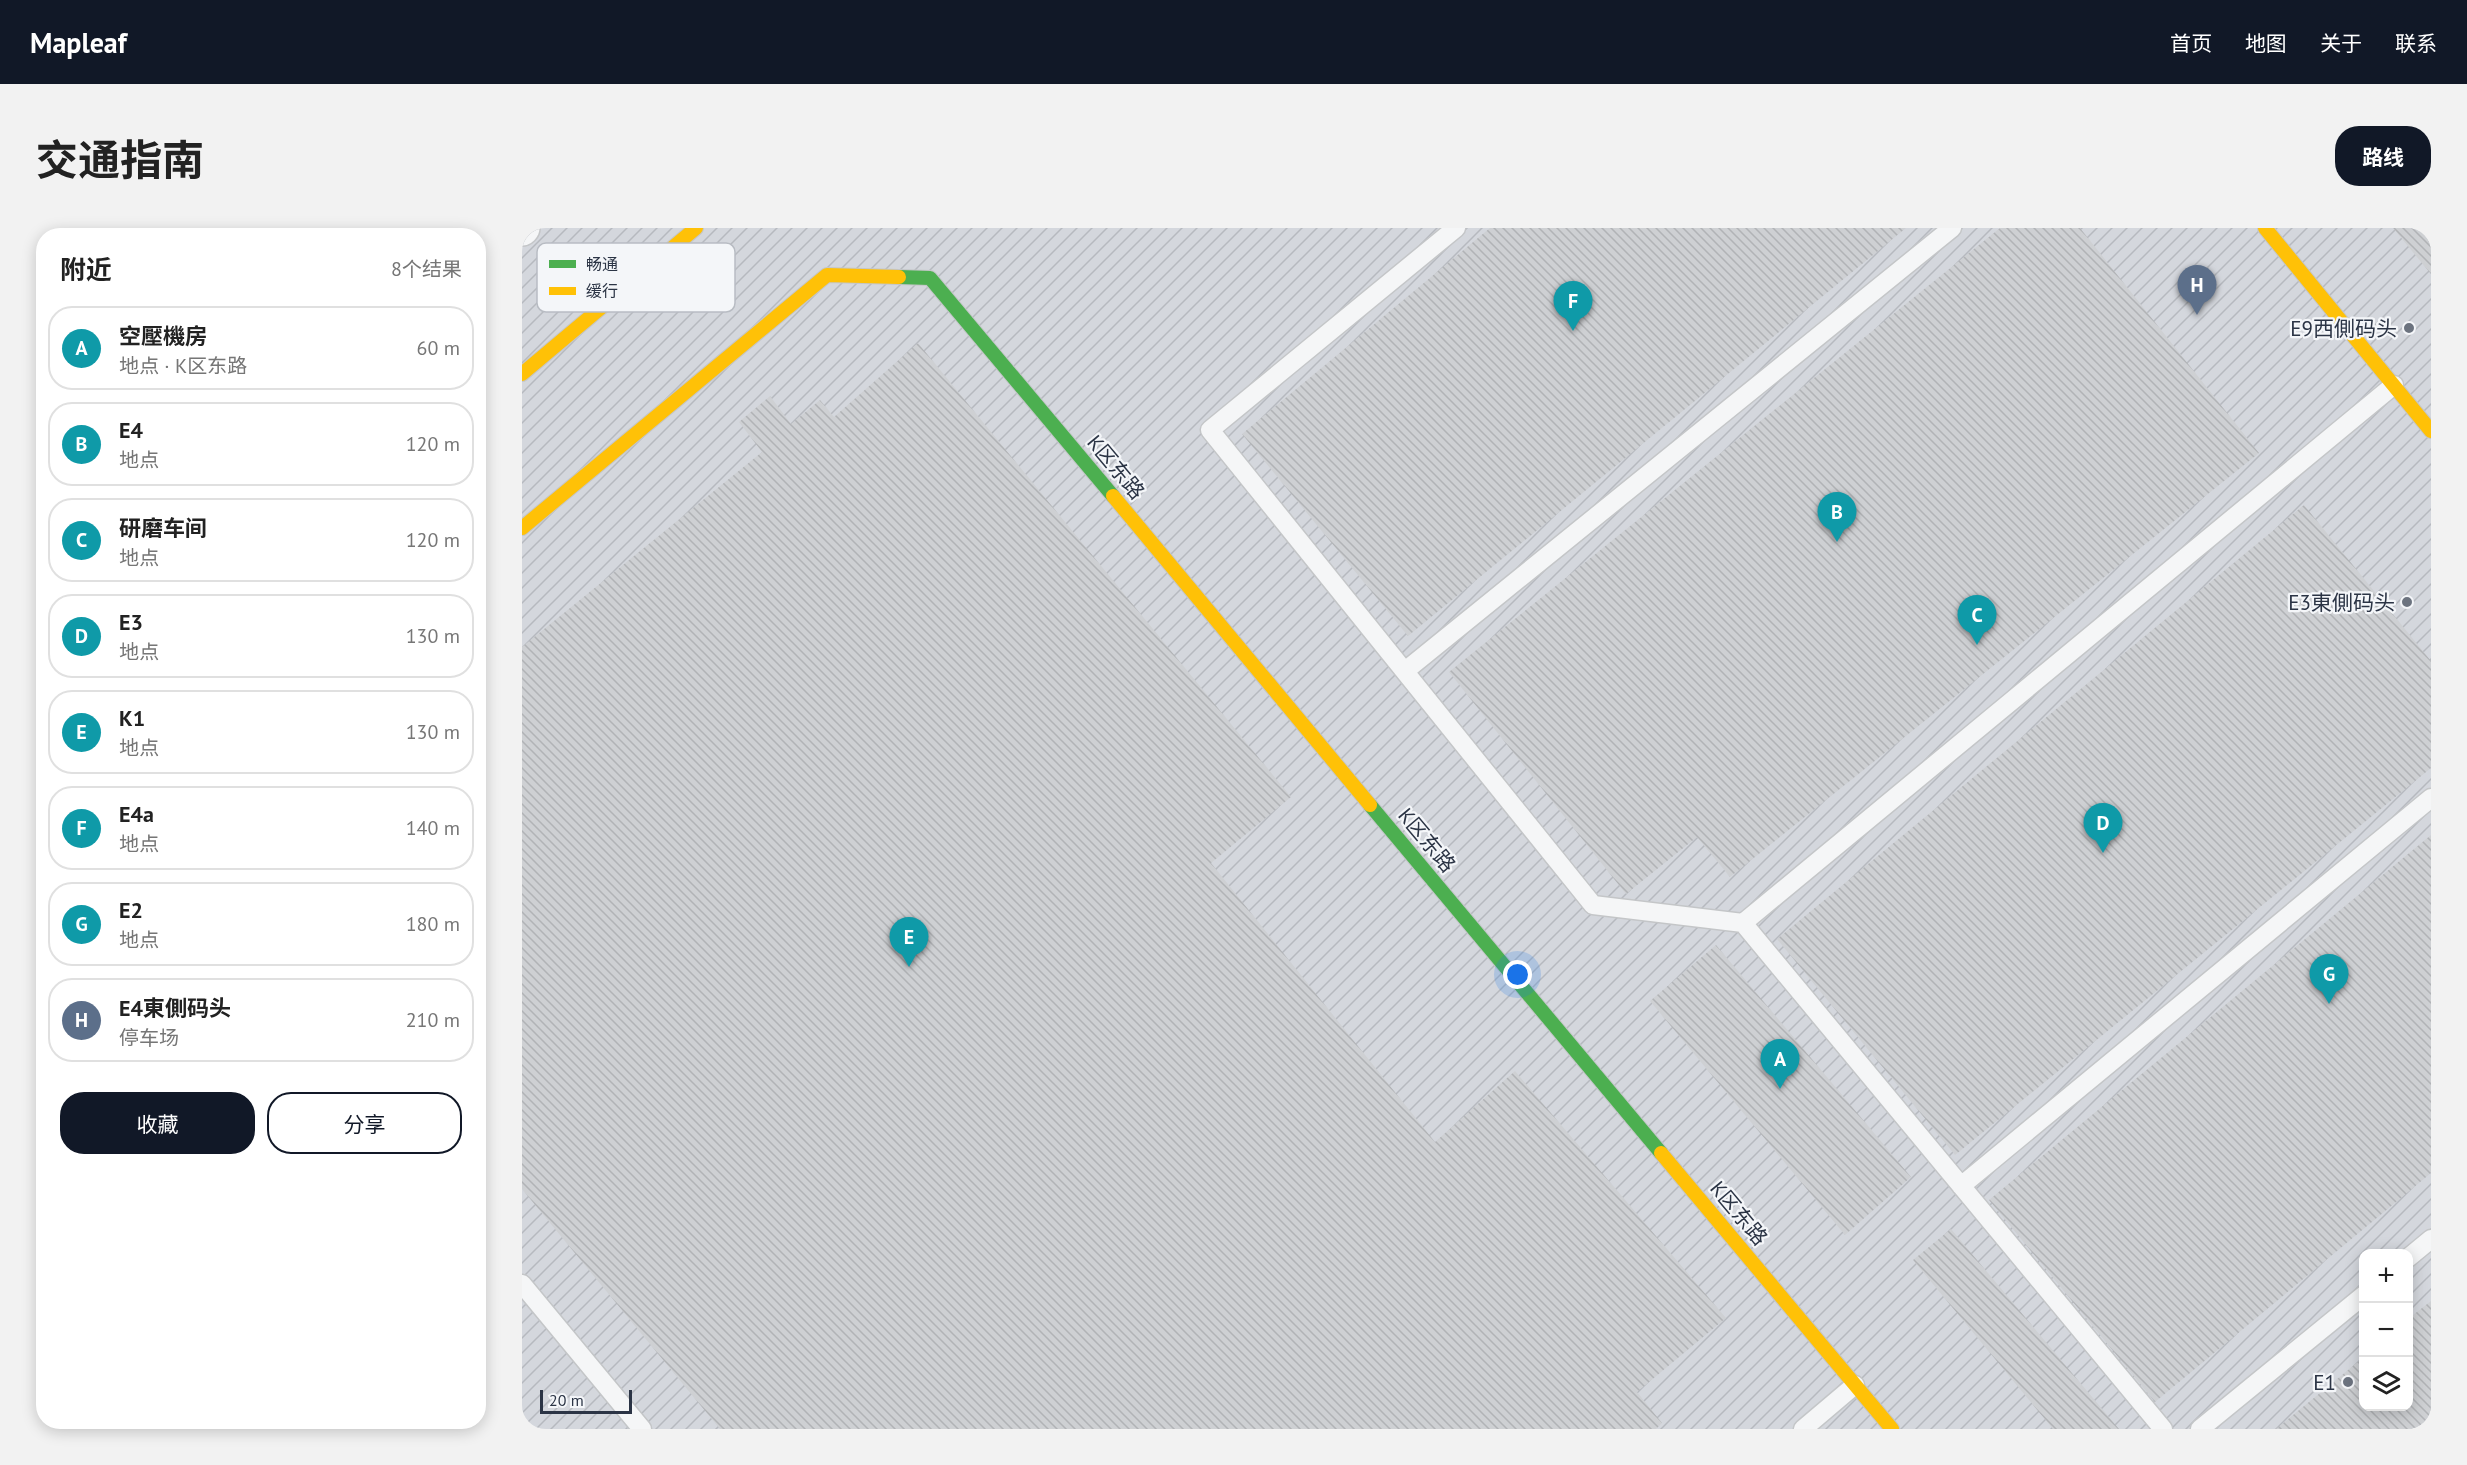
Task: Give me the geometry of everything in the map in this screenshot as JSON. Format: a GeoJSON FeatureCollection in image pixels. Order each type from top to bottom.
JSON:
{"type":"FeatureCollection","features":[{"type":"Feature","properties":{"kind":"street"},"geometry":{"type":"LineString","coordinates":[[678,243],[696,228]]}},
{"type":"Feature","properties":{"kind":"street"},"geometry":{"type":"LineString","coordinates":[[2265,228],[2431,431]]}},
{"type":"Feature","properties":{"kind":"street","name":"K区东路"},"geometry":{"type":"LineString","coordinates":[[522,528],[827,275],[930,279],[1892,1429]]}},
{"type":"Feature","properties":{"kind":"street"},"geometry":{"type":"LineString","coordinates":[[522,374],[596,312]]}},
{"type":"Feature","properties":{"kind":"lane"},"geometry":{"type":"LineString","coordinates":[[1456,228],[1210,430],[1593,905],[1743,923],[2163,1429]]}},
{"type":"Feature","properties":{"kind":"lane"},"geometry":{"type":"LineString","coordinates":[[1406,671],[1952,228]]}},
{"type":"Feature","properties":{"kind":"lane"},"geometry":{"type":"LineString","coordinates":[[1743,923],[2394,385]]}},
{"type":"Feature","properties":{"kind":"lane"},"geometry":{"type":"LineString","coordinates":[[1961,1186],[2431,798]]}},
{"type":"Feature","properties":{"kind":"lane"},"geometry":{"type":"LineString","coordinates":[[2413,1255],[2431,1239]]}},
{"type":"Feature","properties":{"kind":"lane"},"geometry":{"type":"LineString","coordinates":[[522,1284],[642,1429]]}},
{"type":"Feature","properties":{"kind":"lane"},"geometry":{"type":"LineString","coordinates":[[2200,1429],[2359,1298]]}},
{"type":"Feature","properties":{"kind":"lane"},"geometry":{"type":"LineString","coordinates":[[1803,1429],[1855,1385]]}},
{"type":"Feature","properties":{"kind":"shaded area"},"geometry":{"type":"Polygon","coordinates":[[[522,228],[2431,228],[2431,1429],[522,1429],[522,228]]]}},
{"type":"Feature","properties":{"kind":"building"},"geometry":{"type":"Polygon","coordinates":[[[1490,228],[1906,228],[1408,636],[1242,434],[1490,228]]]}},
{"type":"Feature","properties":{"kind":"building"},"geometry":{"type":"Polygon","coordinates":[[[2000,228],[2080,228],[2259,453],[1730,877],[1697,837],[1626,894],[1449,672],[2000,228]]]}},
{"type":"Feature","properties":{"kind":"building"},"geometry":{"type":"Polygon","coordinates":[[[2393,228],[2431,228],[2431,274],[2393,228]]]}},
{"type":"Feature","properties":{"kind":"building"},"geometry":{"type":"Polygon","coordinates":[[[918,343],[1291,797],[1211,863],[1435,1142],[1515,1071],[1726,1318],[1637,1392],[1662,1423],[1656,1429],[720,1429],[522,1189],[522,647],[762,452],[739,422],[770,396],[791,424],[820,400],[834,417],[918,343]]]}},
{"type":"Feature","properties":{"kind":"building"},"geometry":{"type":"Polygon","coordinates":[[[2304,505],[2431,661],[2431,768],[1955,1155],[1777,939],[2304,505]]]}},
{"type":"Feature","properties":{"kind":"building"},"geometry":{"type":"Polygon","coordinates":[[[2431,835],[2431,1173],[2155,1402],[1989,1200],[2431,835]]]}},
{"type":"Feature","properties":{"kind":"building"},"geometry":{"type":"Polygon","coordinates":[[[1716,945],[1911,1177],[1845,1235],[1650,1001],[1716,945]]]}},
{"type":"Feature","properties":{"kind":"building"},"geometry":{"type":"Polygon","coordinates":[[[1951,1229],[2119,1429],[2053,1429],[1913,1260],[1951,1229]]]}},
{"type":"Feature","properties":{"kind":"building","name":"E1"},"geometry":{"type":"Polygon","coordinates":[[[2431,1301],[2431,1429],[2276,1429],[2359,1361],[2359,1411],[2413,1411],[2413,1315],[2431,1301]]]}},
{"type":"Feature","properties":{"kind":"traffic: fast"},"geometry":{"type":"LineString","coordinates":[[899,277],[930,278],[1113,496]]}},
{"type":"Feature","properties":{"kind":"traffic: fast"},"geometry":{"type":"LineString","coordinates":[[1370,805],[1661,1153]]}},
{"type":"Feature","properties":{"kind":"traffic: slow"},"geometry":{"type":"LineString","coordinates":[[678,243],[696,228]]}},
{"type":"Feature","properties":{"kind":"traffic: slow"},"geometry":{"type":"LineString","coordinates":[[2265,228],[2431,431]]}},
{"type":"Feature","properties":{"kind":"traffic: slow"},"geometry":{"type":"LineString","coordinates":[[522,528],[827,275],[899,277]]}},
{"type":"Feature","properties":{"kind":"traffic: slow"},"geometry":{"type":"LineString","coordinates":[[522,374],[596,312]]}},
{"type":"Feature","properties":{"kind":"traffic: slow"},"geometry":{"type":"LineString","coordinates":[[1113,496],[1370,805]]}},
{"type":"Feature","properties":{"kind":"traffic: slow"},"geometry":{"type":"LineString","coordinates":[[1661,1153],[1892,1429]]}},
{"type":"Feature","properties":{"kind":"place","name":"E4東側码头"},"geometry":{"type":"Point","coordinates":[2197,315]}},
{"type":"Feature","properties":{"kind":"place","name":"E9西側码头"},"geometry":{"type":"Point","coordinates":[2409,328]}},
{"type":"Feature","properties":{"kind":"place","name":"E4a"},"geometry":{"type":"Point","coordinates":[1573,331]}},
{"type":"Feature","properties":{"kind":"place","name":"E4"},"geometry":{"type":"Point","coordinates":[1837,542]}},
{"type":"Feature","properties":{"kind":"place","name":"E3東側码头"},"geometry":{"type":"Point","coordinates":[2407,602]}},
{"type":"Feature","properties":{"kind":"place","name":"研磨车间"},"geometry":{"type":"Point","coordinates":[1977,645]}},
{"type":"Feature","properties":{"kind":"place","name":"E3"},"geometry":{"type":"Point","coordinates":[2103,853]}},
{"type":"Feature","properties":{"kind":"place","name":"K1"},"geometry":{"type":"Point","coordinates":[909,967]}},
{"type":"Feature","properties":{"kind":"place","name":"E2"},"geometry":{"type":"Point","coordinates":[2329,1004]}},
{"type":"Feature","properties":{"kind":"place","name":"空壓機房"},"geometry":{"type":"Point","coordinates":[1780,1089]}},
{"type":"Feature","properties":{"kind":"place","name":"E1"},"geometry":{"type":"Point","coordinates":[2348,1382]}}]}
